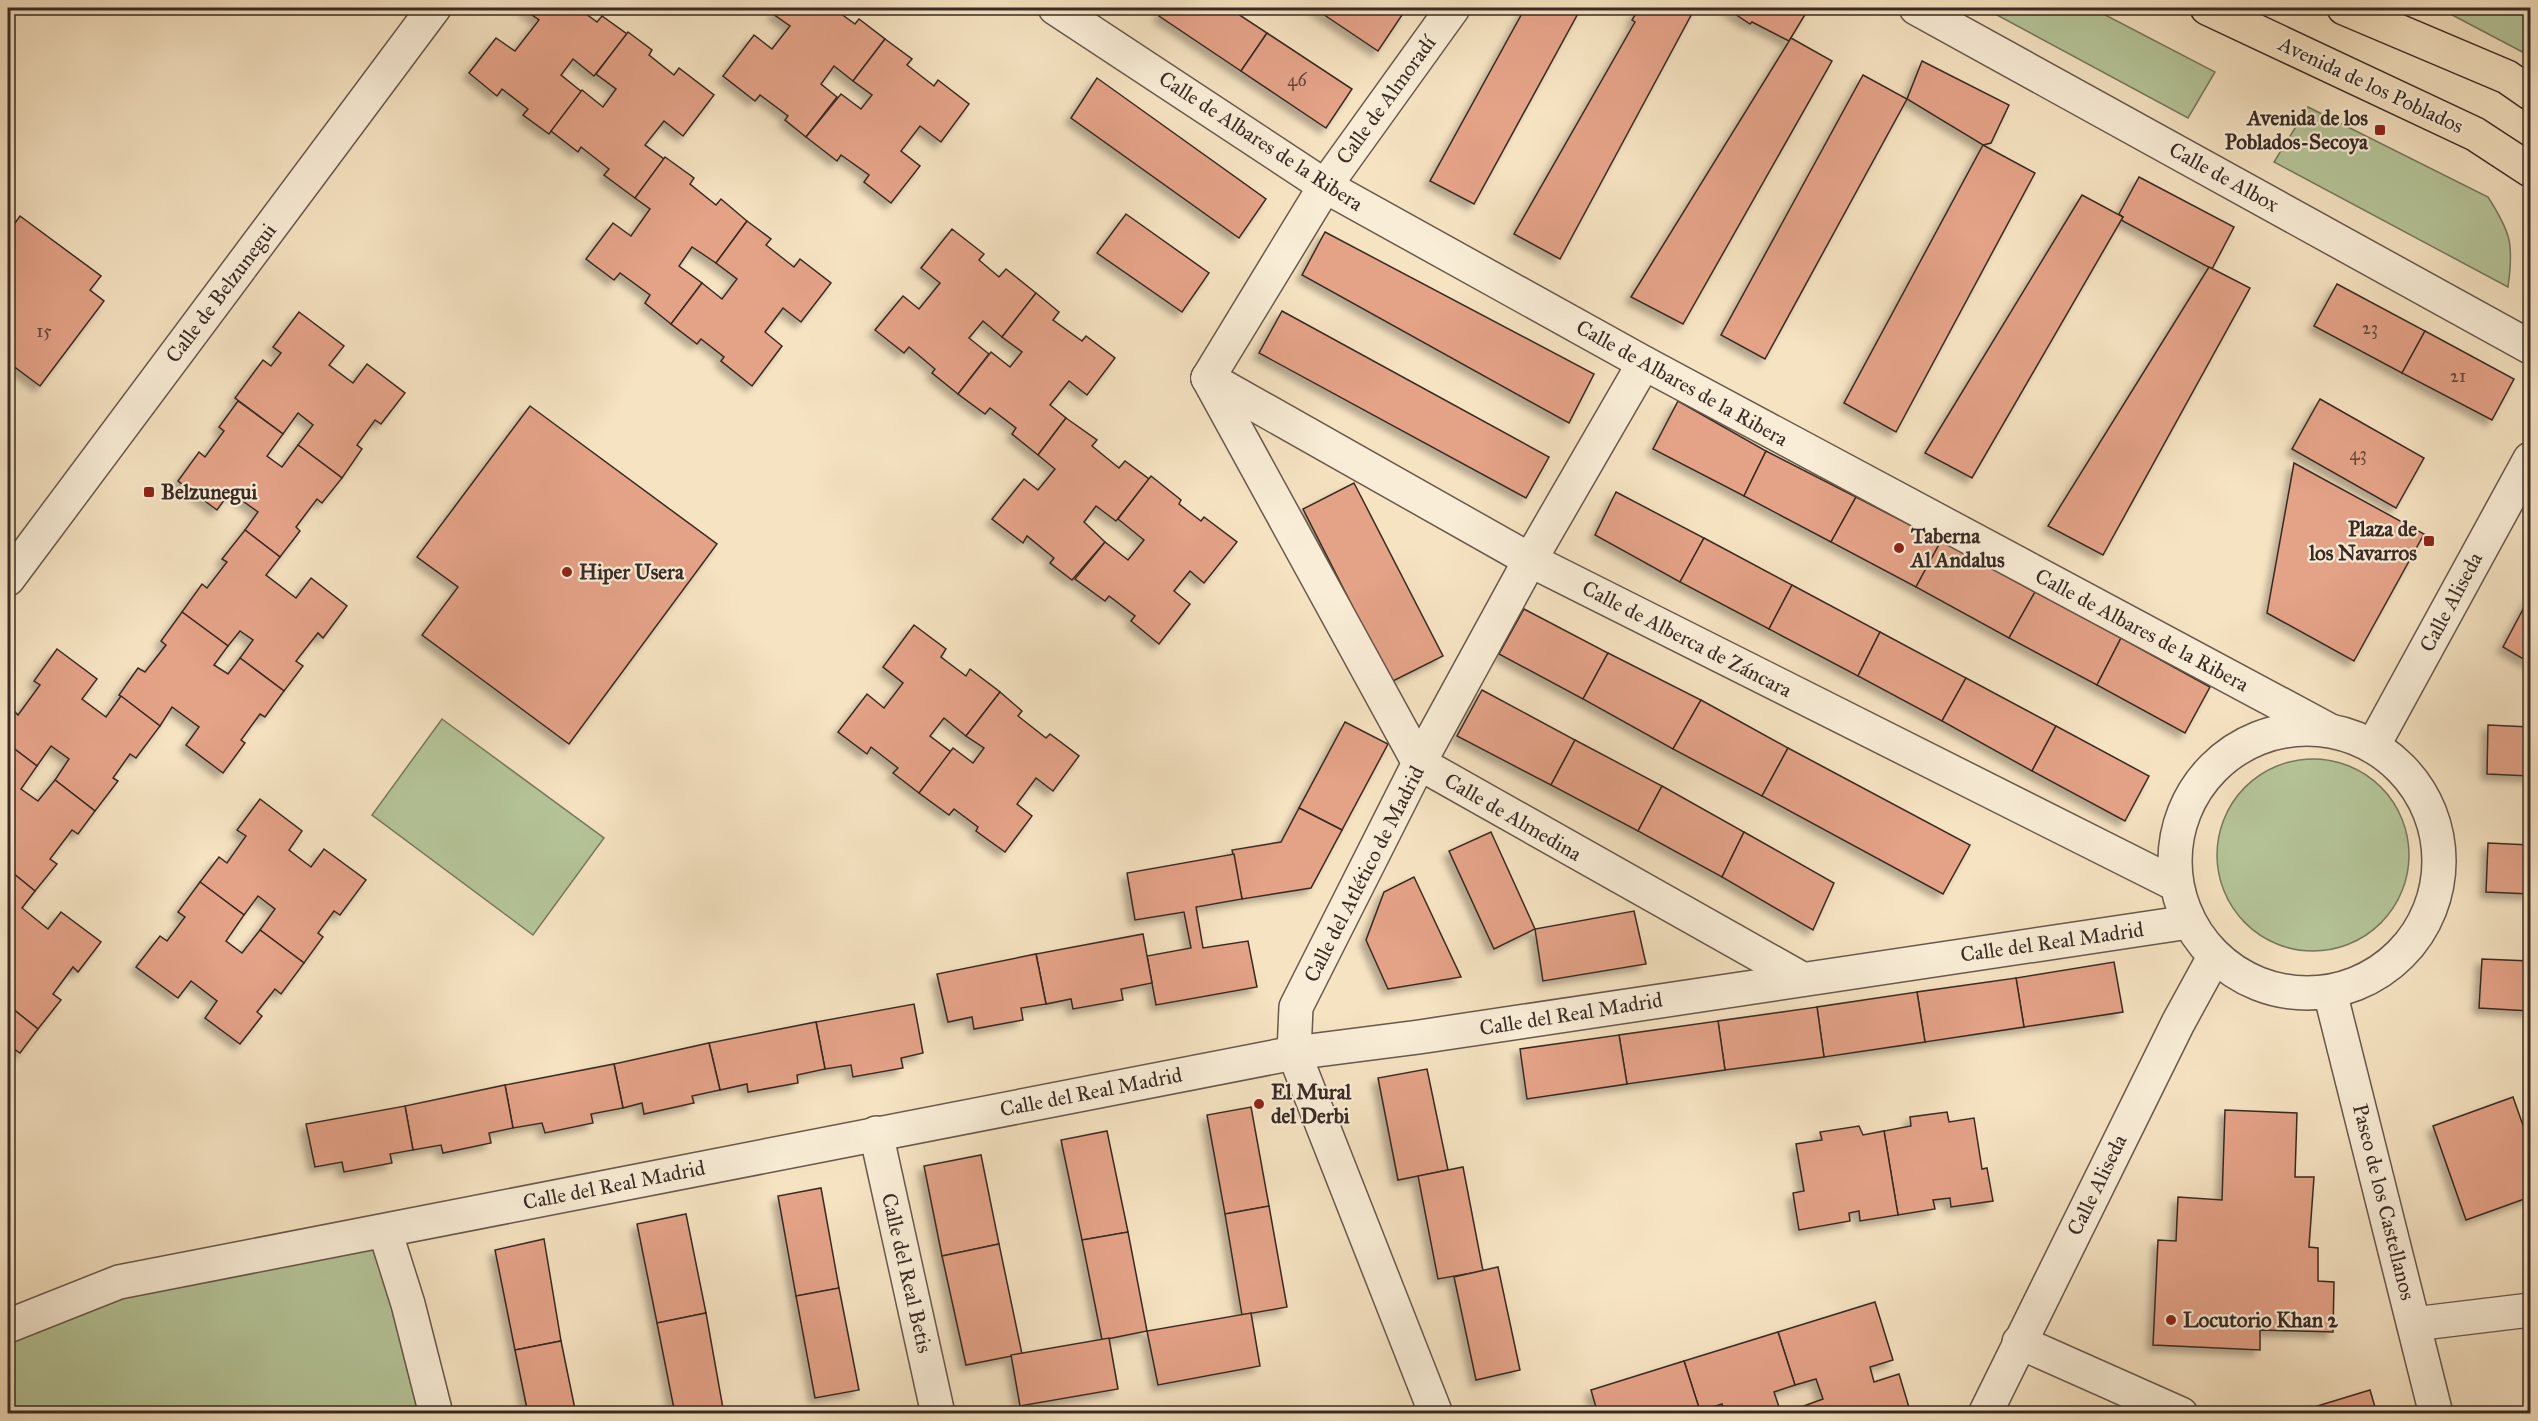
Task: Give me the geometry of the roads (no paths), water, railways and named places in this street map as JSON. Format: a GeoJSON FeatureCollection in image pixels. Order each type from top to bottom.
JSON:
{"type":"FeatureCollection","features":[{"type":"Feature","properties":{"kind":"main road","name":"Avenida de los Poblados"},"geometry":{"type":"LineString","coordinates":[[2207,8],[2475,134],[2530,170]]}},
{"type":"Feature","properties":{"kind":"main road"},"geometry":{"type":"LineString","coordinates":[[2344,8],[2523,85]]}},
{"type":"Feature","properties":{"kind":"main road"},"geometry":{"type":"LineString","coordinates":[[2475,134],[2530,195]]}},
{"type":"Feature","properties":{"kind":"street","name":"Calle de Belzunegui"},"geometry":{"type":"LineString","coordinates":[[8,579],[434,8]]}},
{"type":"Feature","properties":{"kind":"street","name":"Calle de Albares de la Ribera"},"geometry":{"type":"LineString","coordinates":[[1055,8],[1325,186],[1644,363],[2327,729]]}},
{"type":"Feature","properties":{"kind":"street","name":"Calle de Almoradí"},"geometry":{"type":"LineString","coordinates":[[1208,378],[1325,186],[1453,8]]}},
{"type":"Feature","properties":{"kind":"street","name":"Calle de Albox"},"geometry":{"type":"LineString","coordinates":[[1916,8],[2530,347]]}},
{"type":"Feature","properties":{"kind":"street","name":"Calle del Atlético de Madrid"},"geometry":{"type":"LineString","coordinates":[[1436,1413],[1294,1053],[1296,1007],[1419,763],[1530,560],[1644,363]]}},
{"type":"Feature","properties":{"kind":"street","name":"Calle de Alberca de Záncara"},"geometry":{"type":"LineString","coordinates":[[1208,378],[1530,560],[2175,884]]}},
{"type":"Feature","properties":{"kind":"street","name":"Calle de Almedina"},"geometry":{"type":"LineString","coordinates":[[1208,378],[1419,763],[1802,979]]}},
{"type":"Feature","properties":{"kind":"street","name":"Calle Aliseda"},"geometry":{"type":"LineString","coordinates":[[2373,746],[2530,459]]}},
{"type":"Feature","properties":{"kind":"street"},"geometry":{"type":"LineString","coordinates":[[2286,729],[2327,729],[2373,746],[2402,769],[2423,798],[2436,831],[2440,864],[2435,896],[2423,926],[2399,957],[2367,979],[2330,992],[2292,993],[2255,983],[2213,959],[2189,922],[2175,884],[2175,842],[2187,801],[2211,767],[2246,742],[2286,729]]}},
{"type":"Feature","properties":{"kind":"street","name":"Calle del Real Madrid"},"geometry":{"type":"LineString","coordinates":[[8,1326],[119,1282],[1294,1053],[1419,1037],[2189,922]]}},
{"type":"Feature","properties":{"kind":"street","name":"Calle Aliseda"},"geometry":{"type":"LineString","coordinates":[[1985,1413],[2178,1023],[2213,959]]}},
{"type":"Feature","properties":{"kind":"street","name":"Paseo de los Castellanos"},"geometry":{"type":"LineString","coordinates":[[2330,992],[2436,1413]]}},
{"type":"Feature","properties":{"kind":"street","name":"Calle del Real Betis"},"geometry":{"type":"LineString","coordinates":[[876,1133],[938,1413]]}},
{"type":"Feature","properties":{"kind":"street"},"geometry":{"type":"LineString","coordinates":[[385,1231],[408,1304],[436,1413]]}},
{"type":"Feature","properties":{"kind":"street"},"geometry":{"type":"LineString","coordinates":[[2414,1324],[2530,1310]]}},
{"type":"Feature","properties":{"kind":"street"},"geometry":{"type":"LineString","coordinates":[[2019,1342],[2181,1413]]}},
{"type":"Feature","properties":{"kind":"place","name":"Avenida de los Poblados-Secoya"},"geometry":{"type":"Point","coordinates":[2380,130]}},
{"type":"Feature","properties":{"kind":"place","name":"Belzunegui"},"geometry":{"type":"Point","coordinates":[149,492]}},
{"type":"Feature","properties":{"kind":"place","name":"Plaza de los Navarros"},"geometry":{"type":"Point","coordinates":[2429,541]}},
{"type":"Feature","properties":{"kind":"place","name":"Taberna Al Andalus"},"geometry":{"type":"Point","coordinates":[1899,548]}},
{"type":"Feature","properties":{"kind":"place","name":"Hiper Usera"},"geometry":{"type":"Point","coordinates":[567,572]}},
{"type":"Feature","properties":{"kind":"place","name":"El Mural del Derbi"},"geometry":{"type":"Point","coordinates":[1259,1104]}},
{"type":"Feature","properties":{"kind":"place","name":"Locutorio Khan 2"},"geometry":{"type":"Point","coordinates":[2171,1320]}}]}
